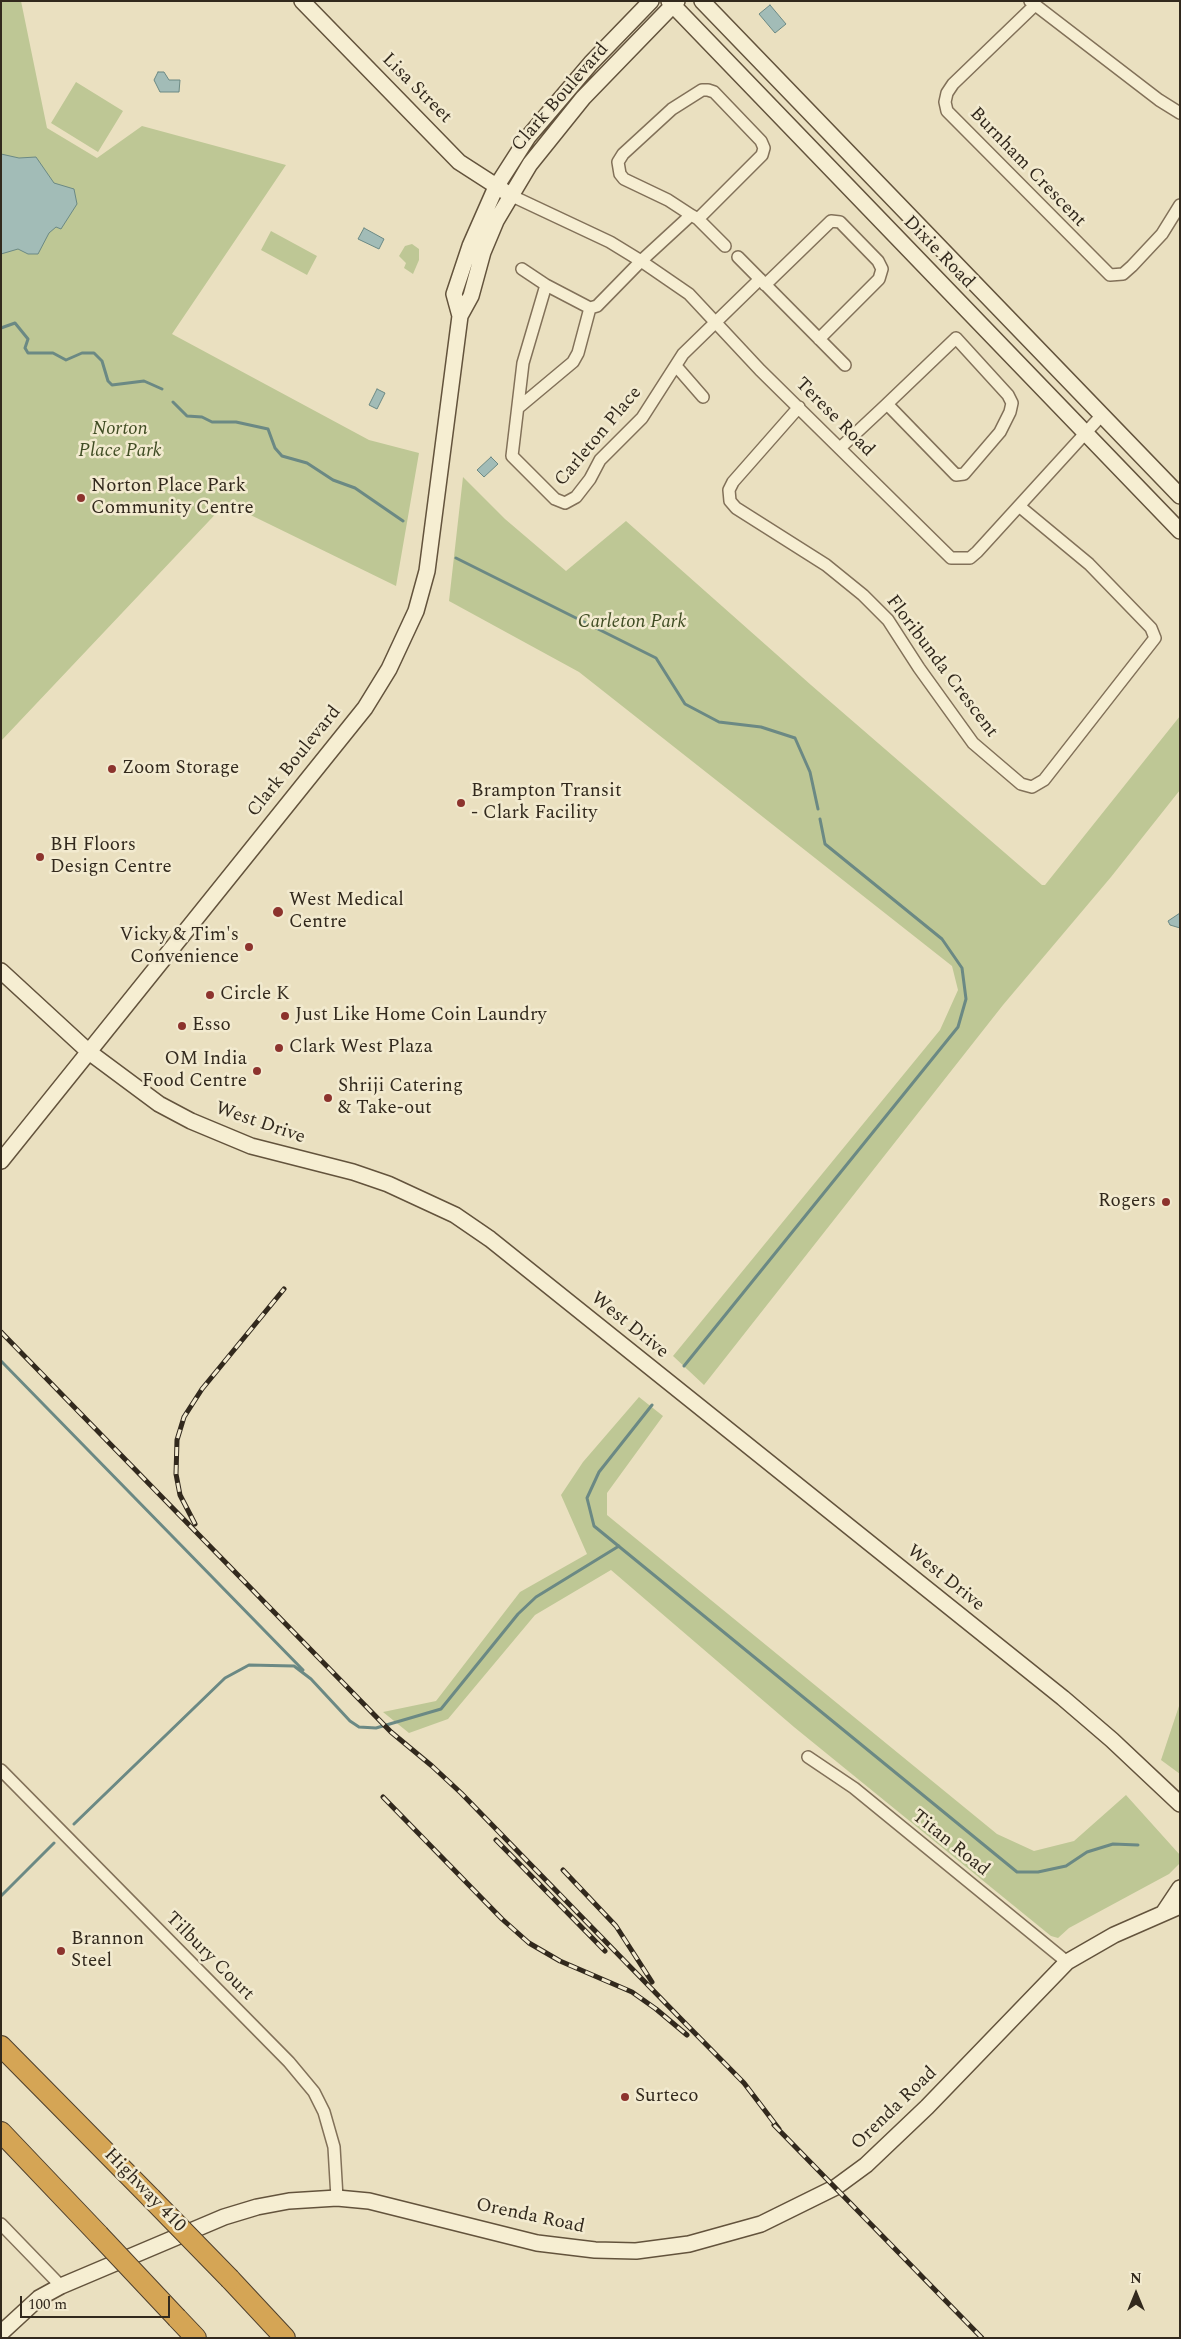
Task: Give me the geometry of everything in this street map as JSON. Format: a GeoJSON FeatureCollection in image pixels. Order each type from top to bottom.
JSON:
{"type":"FeatureCollection","features":[{"type":"Feature","properties":{"kind":"highway","name":"Highway 410"},"geometry":{"type":"LineString","coordinates":[[1,2046],[230,2279],[285,2338]]}},
{"type":"Feature","properties":{"kind":"highway"},"geometry":{"type":"LineString","coordinates":[[1,2132],[196,2338]]}},
{"type":"Feature","properties":{"kind":"street","name":"Lisa Street"},"geometry":{"type":"LineString","coordinates":[[302,1],[459,162],[510,195]]}},
{"type":"Feature","properties":{"kind":"street","name":"Clark Boulevard"},"geometry":{"type":"LineString","coordinates":[[460,316],[454,294],[470,246],[496,187],[528,137],[591,63],[651,1]]}},
{"type":"Feature","properties":{"kind":"street","name":"Dixie Road"},"geometry":{"type":"LineString","coordinates":[[702,1],[1180,496]]}},
{"type":"Feature","properties":{"kind":"street","name":"Clark Boulevard"},"geometry":{"type":"LineString","coordinates":[[1,1161],[364,708],[389,669],[416,611],[427,571],[460,316],[471,296],[483,252],[510,195],[530,164],[564,120],[673,3]]}},
{"type":"Feature","properties":{"kind":"street","name":"Dixie Road"},"geometry":{"type":"LineString","coordinates":[[673,3],[1180,531]]}},
{"type":"Feature","properties":{"kind":"street"},"geometry":{"type":"LineString","coordinates":[[1032,3],[1159,100],[1180,112]]}},
{"type":"Feature","properties":{"kind":"street","name":"Burnham Crescent"},"geometry":{"type":"LineString","coordinates":[[1032,3],[953,84],[947,93],[945,102],[947,111],[1099,267],[1110,275],[1123,274],[1132,266],[1162,234],[1180,205]]}},
{"type":"Feature","properties":{"kind":"street"},"geometry":{"type":"LineString","coordinates":[[522,269],[546,285],[590,308],[597,306],[641,261],[695,217],[762,154],[764,148],[761,141],[714,92],[702,90],[672,109],[624,154],[618,162],[620,174],[624,180],[668,200],[695,217],[725,246]]}},
{"type":"Feature","properties":{"kind":"street","name":"Terese Road"},"geometry":{"type":"LineString","coordinates":[[510,195],[610,242],[689,294],[799,407],[951,558],[970,558],[1101,416]]}},
{"type":"Feature","properties":{"kind":"street","name":"Carleton Place"},"geometry":{"type":"LineString","coordinates":[[546,285],[523,363],[512,456],[555,499],[565,504],[576,497],[590,479],[600,460],[642,418],[683,354],[831,221],[840,222],[878,261],[882,269],[878,279],[819,339]]}},
{"type":"Feature","properties":{"kind":"street"},"geometry":{"type":"LineString","coordinates":[[738,257],[845,365]]}},
{"type":"Feature","properties":{"kind":"street"},"geometry":{"type":"LineString","coordinates":[[518,408],[573,362],[578,353],[590,308]]}},
{"type":"Feature","properties":{"kind":"street"},"geometry":{"type":"LineString","coordinates":[[840,448],[886,404],[956,338],[1008,395],[1012,403],[1010,412],[1000,432],[964,474],[956,475],[886,404]]}},
{"type":"Feature","properties":{"kind":"street"},"geometry":{"type":"LineString","coordinates":[[676,366],[703,397]]}},
{"type":"Feature","properties":{"kind":"street","name":"Floribunda Crescent"},"geometry":{"type":"LineString","coordinates":[[799,407],[733,482],[729,490],[730,501],[736,508],[826,564],[863,595],[888,620],[919,668],[973,742],[1021,784],[1032,787],[1044,780],[1155,638],[1150,628],[1089,564],[1019,506]]}},
{"type":"Feature","properties":{"kind":"street","name":"West Drive"},"geometry":{"type":"LineString","coordinates":[[1,971],[89,1052],[134,1088],[191,1121],[251,1146],[353,1172],[388,1184],[455,1215],[490,1239],[1063,1698],[1112,1740],[1180,1804]]}},
{"type":"Feature","properties":{"kind":"street","name":"Titan Road"},"geometry":{"type":"LineString","coordinates":[[808,1757],[854,1788],[1067,1962]]}},
{"type":"Feature","properties":{"kind":"street","name":"Tilbury Court"},"geometry":{"type":"LineString","coordinates":[[1,1770],[289,2062],[314,2092],[324,2112],[334,2147],[336,2198]]}},
{"type":"Feature","properties":{"kind":"street"},"geometry":{"type":"LineString","coordinates":[[1164,1912],[1180,1888]]}},
{"type":"Feature","properties":{"kind":"street","name":"Orenda Road"},"geometry":{"type":"LineString","coordinates":[[1,2332],[39,2298],[61,2286],[224,2218],[257,2207],[289,2201],[336,2198],[369,2201],[537,2243],[595,2250],[636,2251],[689,2244],[761,2224],[836,2187],[873,2159],[927,2107],[1067,1962],[1114,1935],[1180,1906]]}},
{"type":"Feature","properties":{"kind":"street"},"geometry":{"type":"LineString","coordinates":[[1,2224],[61,2286]]}},
{"type":"Feature","properties":{"kind":"green space","name":"Norton Place Park"},"geometry":{"type":"Polygon","coordinates":[[[1,1],[21,1],[47,128],[97,158],[142,126],[286,165],[172,334],[369,440],[419,453],[396,586],[226,503],[1,741],[1,1]]]}},
{"type":"Feature","properties":{"kind":"green space"},"geometry":{"type":"Polygon","coordinates":[[[76,82],[123,111],[98,152],[51,123],[76,82]]]}},
{"type":"Feature","properties":{"kind":"green space"},"geometry":{"type":"Polygon","coordinates":[[[271,231],[317,256],[307,275],[261,250],[271,231]]]}},
{"type":"Feature","properties":{"kind":"green space"},"geometry":{"type":"Polygon","coordinates":[[[412,244],[419,249],[419,260],[413,274],[404,268],[406,263],[399,256],[405,246],[412,244]]]}},
{"type":"Feature","properties":{"kind":"green space","name":"Carleton Park"},"geometry":{"type":"Polygon","coordinates":[[[463,477],[505,519],[566,571],[626,521],[811,685],[1042,885],[1045,885],[1180,716],[1180,790],[1111,877],[1003,1005],[704,1385],[673,1356],[940,1030],[958,990],[952,966],[579,672],[449,601],[463,477]]]}},
{"type":"Feature","properties":{"kind":"green space"},"geometry":{"type":"Polygon","coordinates":[[[639,1397],[663,1416],[607,1493],[607,1515],[997,1834],[1034,1851],[1074,1841],[1126,1795],[1180,1855],[1180,1863],[1169,1874],[1069,1928],[1058,1938],[1051,1936],[794,1727],[611,1570],[535,1615],[448,1719],[409,1733],[383,1712],[436,1701],[520,1592],[587,1554],[561,1495],[583,1462],[639,1397]]]}},
{"type":"Feature","properties":{"kind":"green space"},"geometry":{"type":"Polygon","coordinates":[[[1180,1703],[1180,1774],[1161,1760],[1180,1703]]]}},
{"type":"Feature","properties":{"kind":"water"},"geometry":{"type":"Polygon","coordinates":[[[770,5],[786,24],[775,33],[759,14],[770,5]]]}},
{"type":"Feature","properties":{"kind":"water"},"geometry":{"type":"Polygon","coordinates":[[[158,72],[164,72],[169,80],[180,80],[179,92],[160,92],[154,80],[158,72]]]}},
{"type":"Feature","properties":{"kind":"water"},"geometry":{"type":"Polygon","coordinates":[[[1,154],[19,158],[36,157],[54,183],[74,189],[77,204],[61,229],[56,227],[49,233],[38,254],[28,254],[18,249],[1,254],[1,154]]]}},
{"type":"Feature","properties":{"kind":"water"},"geometry":{"type":"Polygon","coordinates":[[[364,228],[384,239],[379,249],[358,239],[364,228]]]}},
{"type":"Feature","properties":{"kind":"water"},"geometry":{"type":"Polygon","coordinates":[[[377,389],[385,393],[377,409],[369,405],[377,389]]]}},
{"type":"Feature","properties":{"kind":"water"},"geometry":{"type":"Polygon","coordinates":[[[491,457],[498,464],[484,477],[477,470],[491,457]]]}},
{"type":"Feature","properties":{"kind":"water"},"geometry":{"type":"Polygon","coordinates":[[[1180,913],[1180,928],[1170,925],[1168,921],[1180,913]]]}},
{"type":"Feature","properties":{"kind":"waterway"},"geometry":{"type":"LineString","coordinates":[[1,328],[15,323],[28,339],[25,348],[28,353],[53,353],[66,360],[82,353],[94,353],[102,361],[108,381],[112,385],[144,381],[162,389]]}},
{"type":"Feature","properties":{"kind":"waterway"},"geometry":{"type":"LineString","coordinates":[[173,402],[187,416],[202,417],[212,422],[236,422],[268,429],[275,448],[282,456],[307,463],[333,480],[355,488],[403,521]]}},
{"type":"Feature","properties":{"kind":"waterway"},"geometry":{"type":"LineString","coordinates":[[456,558],[656,658],[685,704],[719,722],[761,727],[795,738],[810,772],[818,809]]}},
{"type":"Feature","properties":{"kind":"waterway"},"geometry":{"type":"LineString","coordinates":[[684,1366],[958,1027],[966,999],[962,968],[942,939],[825,844],[820,819]]}},
{"type":"Feature","properties":{"kind":"waterway"},"geometry":{"type":"LineString","coordinates":[[1,1361],[303,1670]]}},
{"type":"Feature","properties":{"kind":"waterway"},"geometry":{"type":"LineString","coordinates":[[652,1405],[599,1472],[587,1498],[594,1526],[1017,1872],[1038,1872],[1066,1866],[1087,1852],[1113,1844],[1138,1845]]}},
{"type":"Feature","properties":{"kind":"waterway"},"geometry":{"type":"LineString","coordinates":[[74,1824],[225,1678],[249,1665],[294,1666],[311,1679],[350,1721],[359,1727],[376,1728],[441,1709],[518,1614],[536,1597],[619,1546]]}},
{"type":"Feature","properties":{"kind":"waterway"},"geometry":{"type":"LineString","coordinates":[[1,1896],[54,1843]]}},
{"type":"Feature","properties":{"kind":"railway"},"geometry":{"type":"LineString","coordinates":[[195,1524],[180,1495],[176,1474],[177,1440],[184,1417],[202,1389],[284,1289]]}},
{"type":"Feature","properties":{"kind":"railway"},"geometry":{"type":"LineString","coordinates":[[1,1332],[391,1732],[461,1793],[744,2083],[779,2129]]}},
{"type":"Feature","properties":{"kind":"railway"},"geometry":{"type":"LineString","coordinates":[[383,1797],[502,1919],[529,1943],[560,1961],[632,1992],[687,2035]]}},
{"type":"Feature","properties":{"kind":"railway"},"geometry":{"type":"LineString","coordinates":[[496,1840],[605,1951]]}},
{"type":"Feature","properties":{"kind":"railway"},"geometry":{"type":"LineString","coordinates":[[563,1870],[616,1926],[652,1982]]}},
{"type":"Feature","properties":{"kind":"railway"},"geometry":{"type":"LineString","coordinates":[[774,2125],[982,2338]]}},
{"type":"Feature","properties":{"kind":"place","name":"Norton Place Park Community Centre"},"geometry":{"type":"Point","coordinates":[81,498]}},
{"type":"Feature","properties":{"kind":"place","name":"Zoom Storage"},"geometry":{"type":"Point","coordinates":[112,769]}},
{"type":"Feature","properties":{"kind":"place","name":"Brampton Transit - Clark Facility"},"geometry":{"type":"Point","coordinates":[461,803]}},
{"type":"Feature","properties":{"kind":"place","name":"BH Floors Design Centre"},"geometry":{"type":"Point","coordinates":[40,857]}},
{"type":"Feature","properties":{"kind":"place","name":"West Medical Centre"},"geometry":{"type":"Point","coordinates":[278,912]}},
{"type":"Feature","properties":{"kind":"place","name":"Vicky & Tim's Convenience"},"geometry":{"type":"Point","coordinates":[249,947]}},
{"type":"Feature","properties":{"kind":"place","name":"Circle K"},"geometry":{"type":"Point","coordinates":[210,995]}},
{"type":"Feature","properties":{"kind":"place","name":"Just Like Home Coin Laundry"},"geometry":{"type":"Point","coordinates":[285,1016]}},
{"type":"Feature","properties":{"kind":"place","name":"Esso"},"geometry":{"type":"Point","coordinates":[182,1026]}},
{"type":"Feature","properties":{"kind":"place","name":"Clark West Plaza"},"geometry":{"type":"Point","coordinates":[279,1048]}},
{"type":"Feature","properties":{"kind":"place","name":"OM India Food Centre"},"geometry":{"type":"Point","coordinates":[257,1071]}},
{"type":"Feature","properties":{"kind":"place","name":"Shriji Catering & Take-out"},"geometry":{"type":"Point","coordinates":[328,1098]}},
{"type":"Feature","properties":{"kind":"place","name":"Rogers"},"geometry":{"type":"Point","coordinates":[1166,1202]}},
{"type":"Feature","properties":{"kind":"place","name":"Brannon Steel"},"geometry":{"type":"Point","coordinates":[61,1951]}},
{"type":"Feature","properties":{"kind":"place","name":"Surteco"},"geometry":{"type":"Point","coordinates":[625,2097]}}]}
